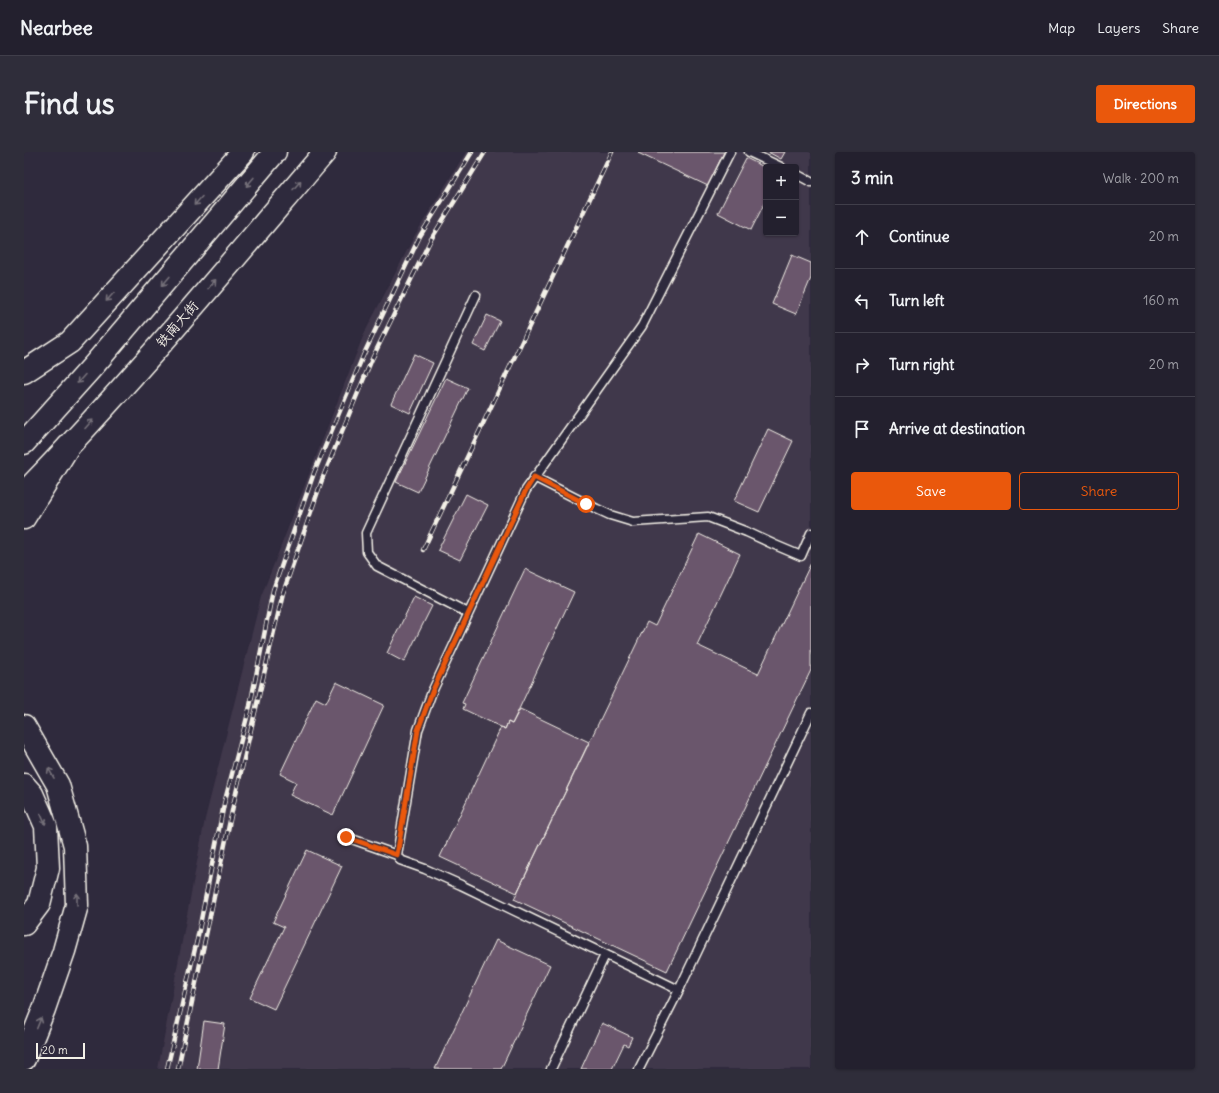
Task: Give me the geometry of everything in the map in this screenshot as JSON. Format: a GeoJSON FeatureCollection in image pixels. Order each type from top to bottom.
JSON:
{"type":"FeatureCollection","features":[{"type":"Feature","properties":{"kind":"main road"},"geometry":{"type":"LineString","coordinates":[[24,372],[70,342],[243,152]]}},
{"type":"Feature","properties":{"kind":"main road"},"geometry":{"type":"LineString","coordinates":[[24,443],[99,359],[275,152]]}},
{"type":"Feature","properties":{"kind":"main road","name":"铁南大街"},"geometry":{"type":"LineString","coordinates":[[24,493],[134,375],[325,152]]}},
{"type":"Feature","properties":{"kind":"main road"},"geometry":{"type":"LineString","coordinates":[[24,518],[68,447]]}},
{"type":"Feature","properties":{"kind":"main road"},"geometry":{"type":"LineString","coordinates":[[24,726],[58,785],[75,846],[77,905],[64,951],[44,1009],[24,1059]]}},
{"type":"Feature","properties":{"kind":"main road"},"geometry":{"type":"LineString","coordinates":[[24,785],[32,794],[46,826],[48,868],[39,904],[24,924]]}},
{"type":"Feature","properties":{"kind":"lane"},"geometry":{"type":"LineString","coordinates":[[397,855],[418,730],[432,692],[526,490],[642,326],[730,152]]}},
{"type":"Feature","properties":{"kind":"lane"},"geometry":{"type":"LineString","coordinates":[[749,152],[775,164]]}},
{"type":"Feature","properties":{"kind":"lane"},"geometry":{"type":"LineString","coordinates":[[799,176],[811,182]]}},
{"type":"Feature","properties":{"kind":"lane"},"geometry":{"type":"LineString","coordinates":[[468,613],[377,566],[367,552],[366,534],[476,295]]}},
{"type":"Feature","properties":{"kind":"lane"},"geometry":{"type":"LineString","coordinates":[[534,477],[610,515],[633,522],[656,522],[708,517],[747,532],[801,556],[811,533]]}},
{"type":"Feature","properties":{"kind":"lane"},"geometry":{"type":"LineString","coordinates":[[639,1069],[679,990],[811,713]]}},
{"type":"Feature","properties":{"kind":"lane"},"geometry":{"type":"LineString","coordinates":[[346,837],[397,855],[400,860],[461,885],[679,990]]}},
{"type":"Feature","properties":{"kind":"lane"},"geometry":{"type":"LineString","coordinates":[[551,1069],[605,955]]}},
{"type":"Feature","properties":{"kind":"shaded area"},"geometry":{"type":"Polygon","coordinates":[[[466,152],[811,152],[811,1069],[158,1069],[205,819],[261,597],[364,334],[415,235],[466,152]]]}},
{"type":"Feature","properties":{"kind":"building"},"geometry":{"type":"Polygon","coordinates":[[[724,152],[708,186],[638,153],[724,152]]]}},
{"type":"Feature","properties":{"kind":"building"},"geometry":{"type":"Polygon","coordinates":[[[768,152],[785,152],[781,159],[768,152]]]}},
{"type":"Feature","properties":{"kind":"building"},"geometry":{"type":"Polygon","coordinates":[[[746,158],[763,166],[763,206],[751,230],[718,213],[746,158]]]}},
{"type":"Feature","properties":{"kind":"building"},"geometry":{"type":"Polygon","coordinates":[[[792,255],[811,263],[811,278],[796,314],[772,304],[792,255]]]}},
{"type":"Feature","properties":{"kind":"building"},"geometry":{"type":"Polygon","coordinates":[[[487,315],[500,321],[485,351],[473,345],[487,315]]]}},
{"type":"Feature","properties":{"kind":"building"},"geometry":{"type":"Polygon","coordinates":[[[414,354],[433,363],[410,413],[391,404],[414,354]]]}},
{"type":"Feature","properties":{"kind":"building"},"geometry":{"type":"Polygon","coordinates":[[[446,378],[468,388],[418,492],[396,482],[446,378]]]}},
{"type":"Feature","properties":{"kind":"building"},"geometry":{"type":"Polygon","coordinates":[[[768,429],[793,441],[759,512],[734,501],[768,429]]]}},
{"type":"Feature","properties":{"kind":"building"},"geometry":{"type":"Polygon","coordinates":[[[466,494],[488,505],[460,560],[438,550],[466,494]]]}},
{"type":"Feature","properties":{"kind":"building"},"geometry":{"type":"Polygon","coordinates":[[[699,534],[740,554],[697,645],[758,674],[811,563],[811,670],[667,971],[514,899],[647,622],[655,626],[699,534]]]}},
{"type":"Feature","properties":{"kind":"building"},"geometry":{"type":"Polygon","coordinates":[[[525,569],[574,592],[512,724],[508,722],[505,729],[463,709],[465,704],[462,703],[525,569]]]}},
{"type":"Feature","properties":{"kind":"building"},"geometry":{"type":"Polygon","coordinates":[[[414,597],[432,606],[404,662],[387,653],[414,597]]]}},
{"type":"Feature","properties":{"kind":"building"},"geometry":{"type":"Polygon","coordinates":[[[336,682],[384,705],[333,815],[290,795],[296,782],[280,774],[316,698],[326,703],[336,682]]]}},
{"type":"Feature","properties":{"kind":"building"},"geometry":{"type":"Polygon","coordinates":[[[520,709],[589,742],[517,893],[440,857],[501,727],[505,729],[508,722],[512,724],[520,709]]]}},
{"type":"Feature","properties":{"kind":"building"},"geometry":{"type":"Polygon","coordinates":[[[307,850],[342,866],[274,1009],[250,998],[284,927],[273,922],[307,850]]]}},
{"type":"Feature","properties":{"kind":"building"},"geometry":{"type":"Polygon","coordinates":[[[496,940],[550,965],[501,1069],[435,1069],[496,940]]]}},
{"type":"Feature","properties":{"kind":"building"},"geometry":{"type":"Polygon","coordinates":[[[204,1021],[225,1024],[218,1069],[197,1069],[204,1021]]]}},
{"type":"Feature","properties":{"kind":"building"},"geometry":{"type":"Polygon","coordinates":[[[602,1023],[632,1037],[628,1046],[624,1044],[612,1069],[581,1069],[602,1023]]]}},
{"type":"Feature","properties":{"kind":"railway"},"geometry":{"type":"LineString","coordinates":[[167,1069],[197,940],[224,804],[250,706],[273,590],[314,473],[363,356],[420,236],[472,152]]}},
{"type":"Feature","properties":{"kind":"railway"},"geometry":{"type":"LineString","coordinates":[[178,1069],[233,806],[283,593],[323,477],[372,359],[430,241],[485,152]]}},
{"type":"Feature","properties":{"kind":"railway"},"geometry":{"type":"LineString","coordinates":[[423,550],[612,152]]}},
{"type":"Feature","properties":{"kind":"route"},"geometry":{"type":"LineString","coordinates":[[346,837],[397,855],[418,730],[432,692],[526,490],[534,477],[586,504]]}}]}
